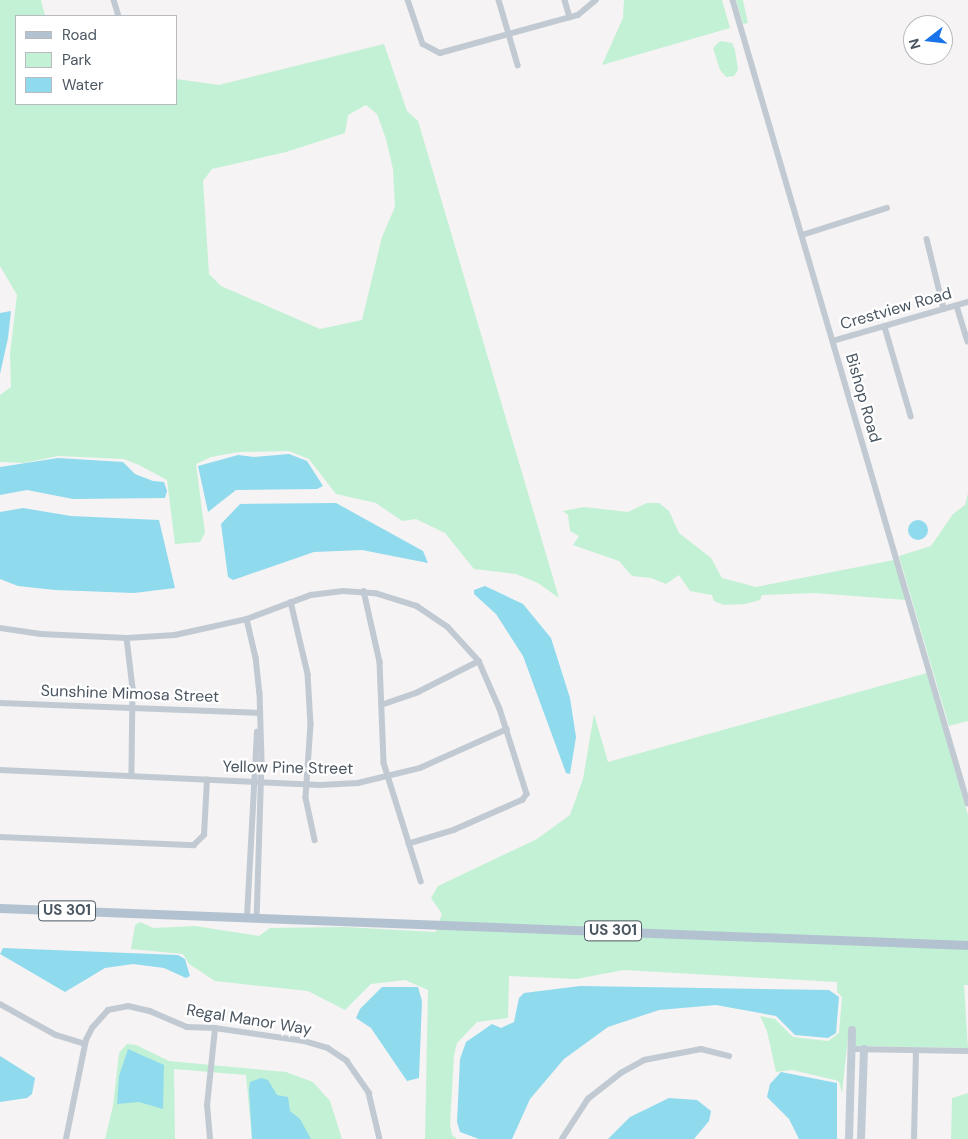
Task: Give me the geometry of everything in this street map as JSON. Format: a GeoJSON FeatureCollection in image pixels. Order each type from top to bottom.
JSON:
{"type":"FeatureCollection","features":[{"type":"Feature","properties":{"kind":"main road","name":"US 301"},"geometry":{"type":"LineString","coordinates":[[0,908],[968,945]]}},
{"type":"Feature","properties":{"kind":"street"},"geometry":{"type":"LineString","coordinates":[[114,0],[119,15]]}},
{"type":"Feature","properties":{"kind":"street"},"geometry":{"type":"LineString","coordinates":[[408,0],[418,36],[431,51],[449,53],[570,18],[578,15],[596,0]]}},
{"type":"Feature","properties":{"kind":"street"},"geometry":{"type":"LineString","coordinates":[[499,0],[518,65]]}},
{"type":"Feature","properties":{"kind":"street"},"geometry":{"type":"LineString","coordinates":[[565,0],[570,18]]}},
{"type":"Feature","properties":{"kind":"street","name":"Bishop Road"},"geometry":{"type":"LineString","coordinates":[[733,0],[968,803]]}},
{"type":"Feature","properties":{"kind":"street"},"geometry":{"type":"LineString","coordinates":[[802,235],[887,208]]}},
{"type":"Feature","properties":{"kind":"street"},"geometry":{"type":"LineString","coordinates":[[927,239],[944,309]]}},
{"type":"Feature","properties":{"kind":"street","name":"Crestview Road"},"geometry":{"type":"LineString","coordinates":[[832,341],[968,302]]}},
{"type":"Feature","properties":{"kind":"street"},"geometry":{"type":"LineString","coordinates":[[957,306],[968,341]]}},
{"type":"Feature","properties":{"kind":"street"},"geometry":{"type":"LineString","coordinates":[[884,327],[911,416]]}},
{"type":"Feature","properties":{"kind":"street"},"geometry":{"type":"LineString","coordinates":[[364,591],[377,647],[384,704],[383,752],[389,778],[421,881]]}},
{"type":"Feature","properties":{"kind":"street"},"geometry":{"type":"LineString","coordinates":[[0,628],[30,634],[127,638],[192,632],[247,619],[291,602],[326,592],[364,591],[403,600],[424,611],[458,637],[479,661],[507,729],[526,784],[527,794],[523,800],[455,830],[410,844]]}},
{"type":"Feature","properties":{"kind":"street"},"geometry":{"type":"LineString","coordinates":[[291,602],[309,686],[311,724],[307,784],[309,820],[315,840]]}},
{"type":"Feature","properties":{"kind":"street"},"geometry":{"type":"LineString","coordinates":[[247,619],[258,668],[260,713],[261,782],[252,918]]}},
{"type":"Feature","properties":{"kind":"street"},"geometry":{"type":"LineString","coordinates":[[127,638],[133,708],[132,774]]}},
{"type":"Feature","properties":{"kind":"street"},"geometry":{"type":"LineString","coordinates":[[384,704],[418,692],[479,661]]}},
{"type":"Feature","properties":{"kind":"street","name":"Sunshine Mimosa Street"},"geometry":{"type":"LineString","coordinates":[[0,703],[260,713]]}},
{"type":"Feature","properties":{"kind":"street"},"geometry":{"type":"LineString","coordinates":[[252,918],[252,782],[260,713]]}},
{"type":"Feature","properties":{"kind":"street","name":"Yellow Pine Street"},"geometry":{"type":"LineString","coordinates":[[0,770],[132,774],[252,782],[346,784],[389,778],[447,758],[507,729]]}},
{"type":"Feature","properties":{"kind":"street","name":"Yellow Pine Street"},"geometry":{"type":"LineString","coordinates":[[0,837],[194,845],[204,835],[207,780]]}},
{"type":"Feature","properties":{"kind":"street"},"geometry":{"type":"LineString","coordinates":[[0,1004],[56,1035],[85,1044]]}},
{"type":"Feature","properties":{"kind":"street","name":"Regal Manor Way"},"geometry":{"type":"LineString","coordinates":[[66,1139],[85,1044],[92,1028],[108,1010],[117,1007],[150,1011],[187,1027],[215,1028],[304,1041],[328,1048],[347,1061],[369,1094],[380,1139]]}},
{"type":"Feature","properties":{"kind":"street"},"geometry":{"type":"LineString","coordinates":[[210,1139],[207,1106],[215,1028]]}},
{"type":"Feature","properties":{"kind":"street"},"geometry":{"type":"LineString","coordinates":[[850,1139],[852,1030]]}},
{"type":"Feature","properties":{"kind":"street"},"geometry":{"type":"LineString","coordinates":[[562,1139],[588,1099],[621,1073],[644,1060],[701,1049],[729,1056]]}},
{"type":"Feature","properties":{"kind":"street"},"geometry":{"type":"LineString","coordinates":[[851,1049],[916,1052],[968,1051]]}},
{"type":"Feature","properties":{"kind":"street"},"geometry":{"type":"LineString","coordinates":[[861,1139],[864,1050]]}},
{"type":"Feature","properties":{"kind":"street"},"geometry":{"type":"LineString","coordinates":[[914,1139],[916,1052]]}},
{"type":"Feature","properties":{"kind":"green space"},"geometry":{"type":"Polygon","coordinates":[[[0,0],[41,0],[45,15],[15,15],[15,105],[178,105],[178,79],[219,85],[384,44],[407,111],[418,121],[559,598],[538,583],[516,574],[474,569],[445,533],[416,519],[402,521],[376,503],[336,494],[309,459],[289,451],[238,452],[211,457],[196,464],[205,533],[200,542],[175,544],[167,480],[139,465],[124,459],[58,456],[24,463],[0,462],[0,395],[11,387],[10,354],[17,295],[0,266],[0,0]],[[366,105],[348,115],[345,133],[286,152],[212,169],[203,181],[209,274],[221,286],[320,329],[362,320],[382,237],[395,207],[393,169],[386,139],[377,114],[366,105]]]}},
{"type":"Feature","properties":{"kind":"green space"},"geometry":{"type":"Polygon","coordinates":[[[624,0],[722,0],[730,28],[602,65],[623,18],[624,0]]]}},
{"type":"Feature","properties":{"kind":"green space"},"geometry":{"type":"Polygon","coordinates":[[[736,0],[743,0],[748,23],[743,24],[736,0]]]}},
{"type":"Feature","properties":{"kind":"green space"},"geometry":{"type":"Polygon","coordinates":[[[720,41],[732,43],[735,50],[738,70],[734,76],[726,77],[720,70],[713,48],[720,41]]]}},
{"type":"Feature","properties":{"kind":"green space"},"geometry":{"type":"Polygon","coordinates":[[[968,493],[968,721],[949,726],[899,556],[931,546],[953,514],[965,505],[968,493]]]}},
{"type":"Feature","properties":{"kind":"green space"},"geometry":{"type":"Polygon","coordinates":[[[647,503],[659,503],[669,511],[679,533],[711,558],[722,578],[756,587],[894,560],[906,600],[815,593],[762,595],[760,600],[745,604],[724,605],[714,601],[712,595],[690,591],[679,575],[666,584],[651,578],[632,576],[619,561],[573,545],[579,536],[570,531],[568,515],[563,511],[584,507],[628,512],[647,503]]]}},
{"type":"Feature","properties":{"kind":"green space"},"geometry":{"type":"Polygon","coordinates":[[[927,673],[968,815],[968,942],[439,922],[442,914],[431,898],[438,886],[537,839],[570,815],[583,779],[594,714],[608,762],[927,673]]]}},
{"type":"Feature","properties":{"kind":"green space"},"geometry":{"type":"Polygon","coordinates":[[[140,922],[153,928],[195,926],[259,936],[270,928],[344,927],[436,932],[437,928],[968,948],[968,985],[964,985],[968,1048],[855,1046],[855,1028],[849,1028],[842,1093],[839,1082],[835,1080],[792,1070],[776,1072],[767,1031],[760,1016],[775,1019],[793,1037],[828,1041],[839,1033],[842,997],[837,992],[837,982],[624,970],[576,979],[509,976],[508,1018],[477,1022],[457,1043],[454,1055],[450,1124],[452,1135],[457,1139],[425,1139],[428,990],[405,980],[371,984],[345,1010],[308,991],[215,981],[189,964],[183,954],[131,949],[135,925],[140,922]]]}},
{"type":"Feature","properties":{"kind":"green space"},"geometry":{"type":"Polygon","coordinates":[[[127,1044],[136,1045],[169,1061],[286,1072],[313,1082],[330,1101],[342,1139],[252,1139],[246,1075],[174,1069],[175,1139],[105,1139],[113,1106],[119,1053],[127,1044]]]}},
{"type":"Feature","properties":{"kind":"green space"},"geometry":{"type":"Polygon","coordinates":[[[968,1093],[968,1139],[951,1139],[952,1098],[968,1093]]]}},
{"type":"Feature","properties":{"kind":"water"},"geometry":{"type":"Polygon","coordinates":[[[11,311],[8,338],[0,374],[0,313],[11,311]]]}},
{"type":"Feature","properties":{"kind":"water"},"geometry":{"type":"Polygon","coordinates":[[[289,454],[307,461],[323,486],[317,489],[236,490],[208,512],[198,466],[238,455],[254,457],[289,454]]]}},
{"type":"Feature","properties":{"kind":"water"},"geometry":{"type":"Polygon","coordinates":[[[58,458],[123,462],[135,474],[153,481],[164,482],[167,491],[165,498],[73,499],[27,490],[0,495],[0,467],[58,458]]]}},
{"type":"Feature","properties":{"kind":"water"},"geometry":{"type":"Polygon","coordinates":[[[336,503],[423,551],[428,563],[362,550],[314,552],[233,580],[228,577],[221,524],[240,504],[336,503]]]}},
{"type":"Feature","properties":{"kind":"water"},"geometry":{"type":"Polygon","coordinates":[[[23,508],[71,516],[159,520],[175,588],[134,593],[55,590],[18,586],[0,579],[0,512],[23,508]]]}},
{"type":"Feature","properties":{"kind":"water"},"geometry":{"type":"Polygon","coordinates":[[[914,520],[922,520],[928,526],[928,534],[922,540],[914,540],[908,534],[908,526],[914,520]]]}},
{"type":"Feature","properties":{"kind":"water"},"geometry":{"type":"Polygon","coordinates":[[[485,586],[523,604],[551,638],[570,698],[576,737],[570,774],[566,773],[523,656],[496,614],[474,594],[474,590],[485,586]]]}},
{"type":"Feature","properties":{"kind":"water"},"geometry":{"type":"Polygon","coordinates":[[[3,948],[178,955],[185,959],[190,976],[186,978],[164,968],[133,964],[105,968],[65,992],[0,954],[3,948]]]}},
{"type":"Feature","properties":{"kind":"water"},"geometry":{"type":"Polygon","coordinates":[[[580,986],[829,990],[839,997],[836,1033],[828,1038],[795,1035],[776,1016],[716,1005],[659,1010],[608,1027],[564,1059],[530,1099],[512,1139],[479,1139],[460,1132],[457,1122],[460,1059],[466,1042],[492,1024],[501,1028],[514,1022],[519,998],[524,993],[580,986]]]}},
{"type":"Feature","properties":{"kind":"water"},"geometry":{"type":"Polygon","coordinates":[[[382,987],[418,987],[422,1001],[419,1078],[407,1081],[371,1028],[356,1018],[360,1009],[382,987]]]}},
{"type":"Feature","properties":{"kind":"water"},"geometry":{"type":"Polygon","coordinates":[[[128,1049],[164,1065],[163,1109],[139,1102],[117,1104],[119,1076],[128,1049]]]}},
{"type":"Feature","properties":{"kind":"water"},"geometry":{"type":"Polygon","coordinates":[[[0,1056],[35,1078],[32,1094],[27,1098],[0,1102],[0,1056]]]}},
{"type":"Feature","properties":{"kind":"water"},"geometry":{"type":"Polygon","coordinates":[[[781,1072],[837,1083],[837,1139],[799,1139],[789,1119],[767,1097],[770,1084],[781,1072]]]}},
{"type":"Feature","properties":{"kind":"water"},"geometry":{"type":"Polygon","coordinates":[[[261,1078],[268,1080],[277,1095],[288,1097],[290,1111],[300,1119],[311,1139],[252,1139],[250,1082],[261,1078]]]}},
{"type":"Feature","properties":{"kind":"water"},"geometry":{"type":"Polygon","coordinates":[[[669,1098],[697,1100],[711,1111],[709,1121],[694,1139],[608,1139],[630,1117],[669,1098]]]}}]}
